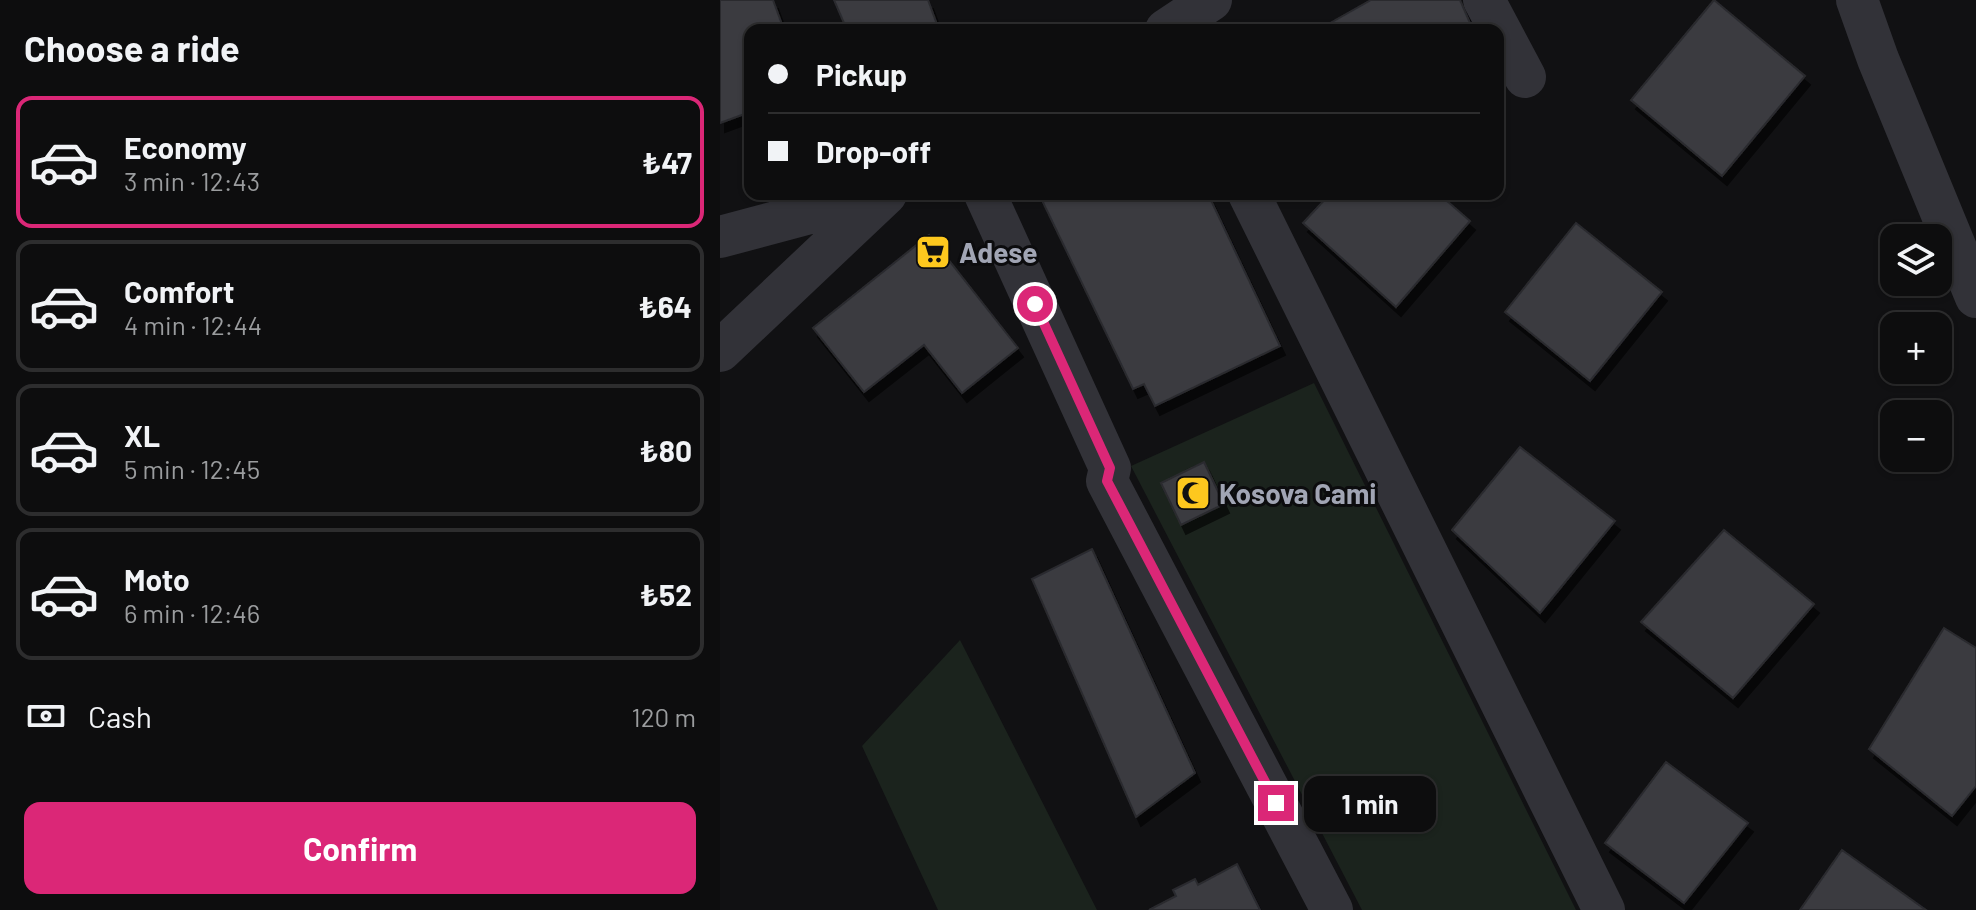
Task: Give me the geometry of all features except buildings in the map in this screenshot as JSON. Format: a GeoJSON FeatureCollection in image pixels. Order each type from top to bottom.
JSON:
{"type":"FeatureCollection","features":[{"type":"Feature","properties":{"kind":"street"},"geometry":{"type":"LineString","coordinates":[[1176,24],[1211,0]]}},
{"type":"Feature","properties":{"kind":"street"},"geometry":{"type":"LineString","coordinates":[[1484,0],[1497,24]]}},
{"type":"Feature","properties":{"kind":"street"},"geometry":{"type":"LineString","coordinates":[[1857,0],[1878,59],[1976,297]]}},
{"type":"Feature","properties":{"kind":"street"},"geometry":{"type":"LineString","coordinates":[[1504,38],[1525,77]]}},
{"type":"Feature","properties":{"kind":"street"},"geometry":{"type":"LineString","coordinates":[[720,237],[861,200]]}},
{"type":"Feature","properties":{"kind":"street"},"geometry":{"type":"LineString","coordinates":[[720,351],[878,200]]}},
{"type":"Feature","properties":{"kind":"street"},"geometry":{"type":"LineString","coordinates":[[988,200],[1110,468],[1107,481],[1332,910]]}},
{"type":"Feature","properties":{"kind":"street"},"geometry":{"type":"LineString","coordinates":[[1252,200],[1604,910]]}},
{"type":"Feature","properties":{"kind":"shaded area"},"geometry":{"type":"Polygon","coordinates":[[[1314,383],[1576,910],[1362,910],[1131,466],[1314,383]]]}},
{"type":"Feature","properties":{"kind":"shaded area"},"geometry":{"type":"Polygon","coordinates":[[[960,640],[1097,910],[938,910],[862,746],[960,640]]]}},
{"type":"Feature","properties":{"kind":"place","name":"Adese"},"geometry":{"type":"Point","coordinates":[933,252]}},
{"type":"Feature","properties":{"kind":"place","name":"Kosova Cami"},"geometry":{"type":"Point","coordinates":[1193,493]}},
{"type":"Feature","properties":{"kind":"route"},"geometry":{"type":"LineString","coordinates":[[1035,304],[1110,468],[1107,481],[1276,803]]}}]}
